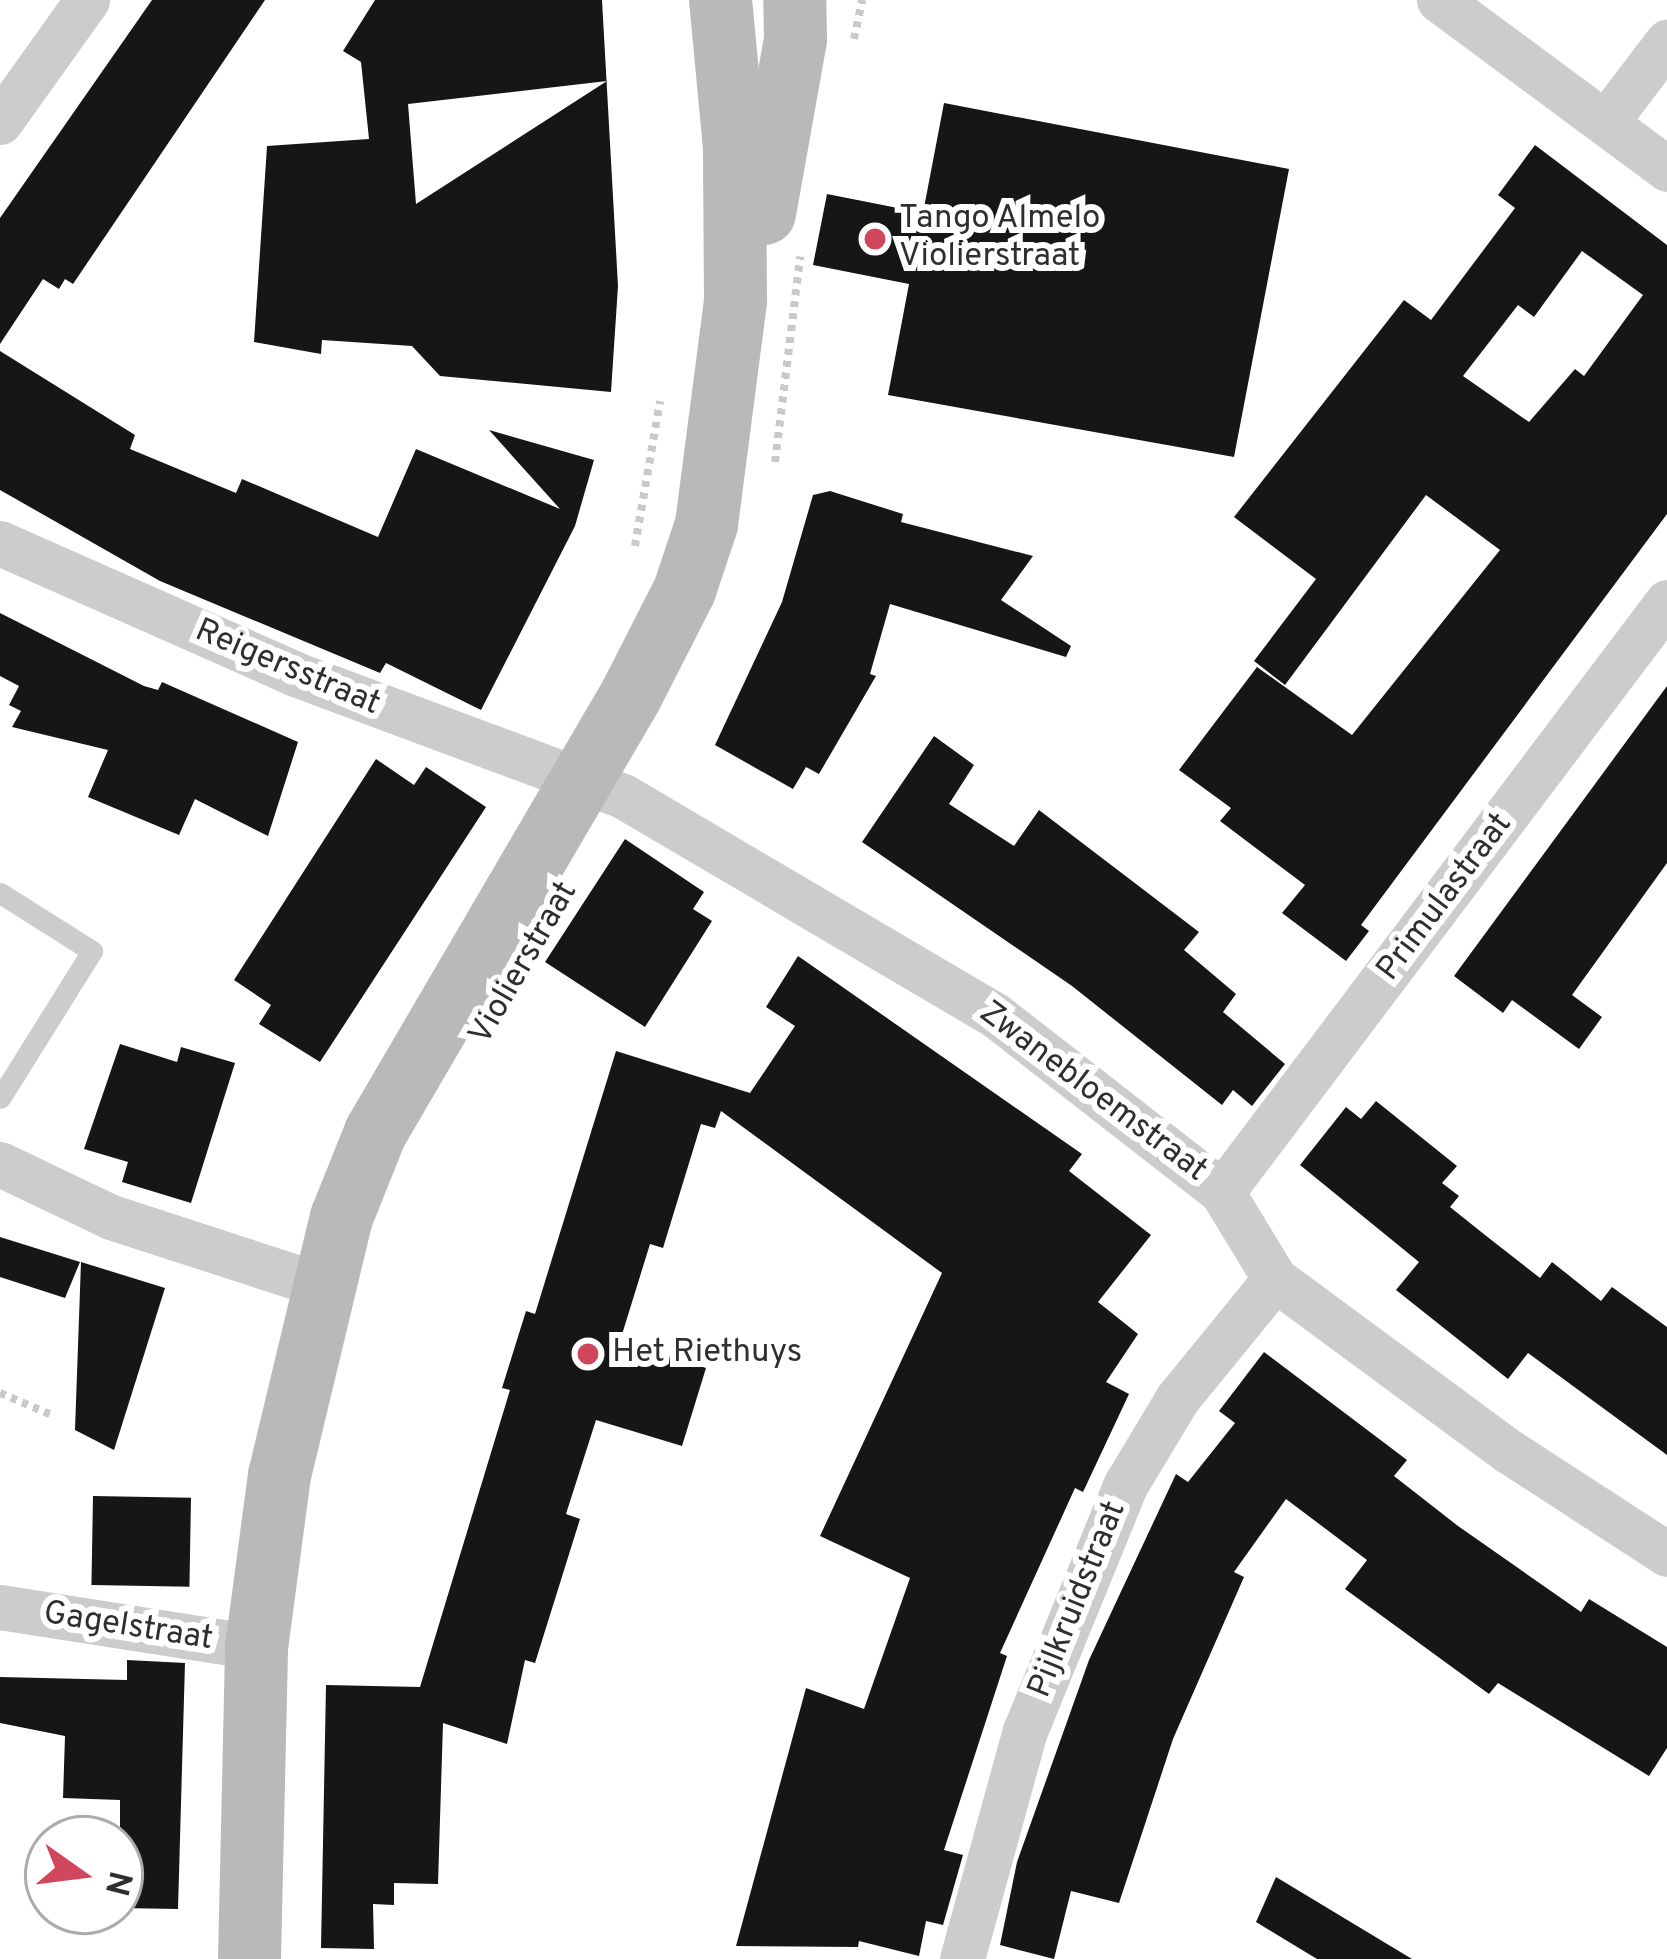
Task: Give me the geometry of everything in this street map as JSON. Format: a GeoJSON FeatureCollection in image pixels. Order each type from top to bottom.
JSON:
{"type":"FeatureCollection","features":[{"type":"Feature","properties":{"kind":"main road","name":"Violierstraat"},"geometry":{"type":"LineString","coordinates":[[249,1959],[256,1647],[279,1475],[322,1286],[375,1132],[579,783],[685,590],[706,524],[724,408],[735,229],[720,0]]}},
{"type":"Feature","properties":{"kind":"main road","name":"Violierstraat"},"geometry":{"type":"LineString","coordinates":[[724,408],[758,273],[794,0]]}},
{"type":"Feature","properties":{"kind":"street"},"geometry":{"type":"LineString","coordinates":[[0,122],[87,0]]}},
{"type":"Feature","properties":{"kind":"street"},"geometry":{"type":"LineString","coordinates":[[1439,0],[1667,169]]}},
{"type":"Feature","properties":{"kind":"street"},"geometry":{"type":"LineString","coordinates":[[1606,122],[1667,42]]}},
{"type":"Feature","properties":{"kind":"street","name":"Reigersstraat"},"geometry":{"type":"LineString","coordinates":[[0,543],[295,674],[579,783]]}},
{"type":"Feature","properties":{"kind":"street","name":"Primulastraat"},"geometry":{"type":"LineString","coordinates":[[1222,1192],[1667,602]]}},
{"type":"Feature","properties":{"kind":"street","name":"Zwanebloemstraat"},"geometry":{"type":"LineString","coordinates":[[579,783],[623,796],[995,1015],[1222,1192],[1275,1279],[1510,1452],[1667,1554]]}},
{"type":"Feature","properties":{"kind":"street"},"geometry":{"type":"LineString","coordinates":[[0,1164],[111,1217],[322,1286]]}},
{"type":"Feature","properties":{"kind":"street","name":"Pijlkruidstraat"},"geometry":{"type":"LineString","coordinates":[[962,1959],[1025,1731],[1126,1484],[1177,1399],[1275,1279]]}},
{"type":"Feature","properties":{"kind":"street","name":"Gagelstraat"},"geometry":{"type":"LineString","coordinates":[[0,1607],[256,1647]]}},
{"type":"Feature","properties":{"kind":"lane"},"geometry":{"type":"LineString","coordinates":[[0,893],[92,951],[0,1098]]}},
{"type":"Feature","properties":{"kind":"path"},"geometry":{"type":"LineString","coordinates":[[846,57],[862,0]]}},
{"type":"Feature","properties":{"kind":"path"},"geometry":{"type":"LineString","coordinates":[[768,487],[785,420],[802,242]]}},
{"type":"Feature","properties":{"kind":"path"},"geometry":{"type":"LineString","coordinates":[[0,1393],[55,1416]]}},
{"type":"Feature","properties":{"kind":"building"},"geometry":{"type":"Polygon","coordinates":[[[152,0],[265,0],[73,284],[65,279],[59,289],[43,279],[0,344],[0,218],[152,0]]]}},
{"type":"Feature","properties":{"kind":"building"},"geometry":{"type":"Polygon","coordinates":[[[375,0],[602,0],[607,81],[618,286],[611,392],[440,376],[412,346],[322,340],[321,354],[254,342],[267,146],[369,139],[361,62],[343,51],[375,0]],[[607,81],[408,104],[416,204],[607,81]]]}},
{"type":"Feature","properties":{"kind":"building"},"geometry":{"type":"Polygon","coordinates":[[[944,103],[1289,169],[1234,457],[888,395],[909,284],[813,265],[827,194],[923,213],[944,103]]]}},
{"type":"Feature","properties":{"kind":"building"},"geometry":{"type":"Polygon","coordinates":[[[1535,145],[1667,245],[1667,514],[1361,925],[1369,931],[1346,961],[1282,913],[1305,885],[1220,821],[1231,808],[1179,770],[1257,667],[1352,735],[1500,550],[1426,495],[1285,685],[1254,661],[1316,579],[1234,517],[1404,300],[1431,320],[1515,208],[1498,195],[1535,145]],[[1582,251],[1534,317],[1518,305],[1463,376],[1529,422],[1575,369],[1584,376],[1643,295],[1582,251]]]}},
{"type":"Feature","properties":{"kind":"building"},"geometry":{"type":"Polygon","coordinates":[[[0,351],[135,435],[130,449],[236,493],[242,479],[378,537],[416,449],[560,509],[489,430],[594,460],[575,526],[481,710],[386,663],[380,673],[160,581],[0,490],[0,351]]]}},
{"type":"Feature","properties":{"kind":"building"},"geometry":{"type":"Polygon","coordinates":[[[830,491],[903,514],[901,522],[1033,556],[1001,600],[1071,646],[1066,657],[890,604],[870,674],[876,676],[819,774],[806,767],[793,789],[715,745],[782,602],[813,495],[830,491]]]}},
{"type":"Feature","properties":{"kind":"building"},"geometry":{"type":"Polygon","coordinates":[[[0,613],[144,686],[158,690],[162,682],[298,742],[268,836],[195,799],[179,835],[88,797],[108,750],[12,727],[21,711],[9,705],[19,686],[0,676],[0,613]]]}},
{"type":"Feature","properties":{"kind":"building"},"geometry":{"type":"Polygon","coordinates":[[[1667,686],[1667,863],[1572,995],[1602,1017],[1579,1049],[1512,1000],[1503,1013],[1454,976],[1667,686]]]}},
{"type":"Feature","properties":{"kind":"building"},"geometry":{"type":"Polygon","coordinates":[[[934,736],[974,765],[949,804],[1014,846],[1039,810],[1199,932],[1184,950],[1236,994],[1223,1012],[1285,1064],[1252,1106],[1233,1090],[1222,1105],[1072,986],[862,842],[934,736]]]}},
{"type":"Feature","properties":{"kind":"building"},"geometry":{"type":"Polygon","coordinates":[[[376,759],[414,785],[426,767],[486,807],[320,1062],[259,1024],[271,1005],[234,980],[376,759]]]}},
{"type":"Feature","properties":{"kind":"building"},"geometry":{"type":"Polygon","coordinates":[[[625,839],[704,892],[693,909],[712,921],[645,1027],[545,962],[625,839]]]}},
{"type":"Feature","properties":{"kind":"building"},"geometry":{"type":"Polygon","coordinates":[[[798,956],[1082,1154],[1069,1171],[1151,1235],[1098,1302],[1138,1334],[1106,1382],[1129,1394],[1083,1492],[1075,1488],[1000,1653],[1007,1656],[944,1850],[963,1855],[943,1925],[926,1921],[919,1956],[859,1941],[858,1947],[736,1946],[806,1688],[864,1709],[910,1578],[820,1536],[942,1273],[721,1111],[715,1128],[701,1124],[663,1248],[650,1244],[620,1341],[706,1368],[682,1446],[596,1420],[566,1514],[580,1519],[535,1663],[525,1660],[507,1744],[443,1723],[438,1884],[394,1883],[394,1905],[373,1904],[374,1949],[321,1948],[326,1685],[420,1687],[510,1390],[502,1388],[526,1311],[535,1314],[616,1051],[750,1093],[795,1026],[766,1007],[798,956]]]}},
{"type":"Feature","properties":{"kind":"building"},"geometry":{"type":"Polygon","coordinates":[[[120,1044],[177,1062],[181,1047],[235,1063],[191,1203],[122,1182],[128,1162],[84,1149],[120,1044]]]}},
{"type":"Feature","properties":{"kind":"building"},"geometry":{"type":"Polygon","coordinates":[[[1376,1101],[1457,1166],[1442,1183],[1459,1196],[1450,1207],[1540,1278],[1552,1262],[1601,1301],[1612,1287],[1667,1327],[1667,1455],[1528,1353],[1508,1379],[1396,1290],[1419,1262],[1300,1165],[1346,1107],[1361,1119],[1376,1101]]]}},
{"type":"Feature","properties":{"kind":"building"},"geometry":{"type":"Polygon","coordinates":[[[0,1237],[80,1262],[65,1298],[0,1277],[0,1237]]]}},
{"type":"Feature","properties":{"kind":"building"},"geometry":{"type":"Polygon","coordinates":[[[81,1262],[165,1288],[114,1450],[75,1430],[81,1262]]]}},
{"type":"Feature","properties":{"kind":"building"},"geometry":{"type":"Polygon","coordinates":[[[1264,1352],[1407,1460],[1394,1476],[1458,1526],[1581,1612],[1589,1599],[1667,1647],[1667,1748],[1649,1776],[1498,1683],[1489,1694],[1345,1589],[1367,1560],[1286,1499],[1234,1572],[1244,1577],[1173,1739],[1119,1903],[1071,1891],[1054,1959],[1000,1945],[1017,1862],[1089,1660],[1176,1474],[1188,1482],[1235,1423],[1219,1411],[1264,1352]]]}},
{"type":"Feature","properties":{"kind":"building"},"geometry":{"type":"Polygon","coordinates":[[[93,1496],[191,1498],[189,1587],[91,1585],[93,1496]]]}},
{"type":"Feature","properties":{"kind":"building"},"geometry":{"type":"Polygon","coordinates":[[[127,1660],[185,1663],[178,1909],[144,1908],[144,1815],[120,1815],[120,1800],[63,1798],[65,1736],[0,1723],[0,1677],[127,1680],[127,1660]]]}},
{"type":"Feature","properties":{"kind":"building"},"geometry":{"type":"Polygon","coordinates":[[[1276,1877],[1412,1959],[1317,1959],[1256,1922],[1276,1877]]]}},
{"type":"Feature","properties":{"kind":"place","name":"Tango Almelo Violierstraat"},"geometry":{"type":"Point","coordinates":[875,239]}},
{"type":"Feature","properties":{"kind":"place","name":"Het Riethuys"},"geometry":{"type":"Point","coordinates":[588,1354]}}]}
